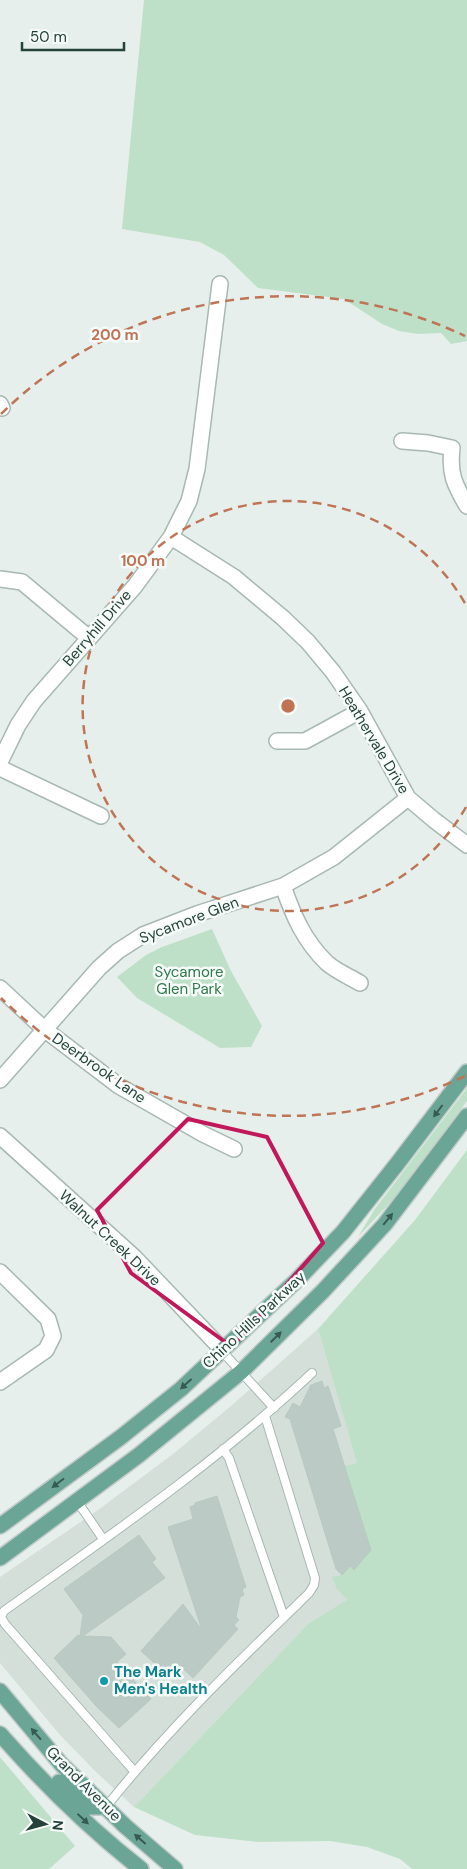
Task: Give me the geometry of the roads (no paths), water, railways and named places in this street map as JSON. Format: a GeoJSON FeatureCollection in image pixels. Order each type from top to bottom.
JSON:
{"type":"FeatureCollection","features":[{"type":"Feature","properties":{"kind":"main road","name":"Chino Hills Parkway"},"geometry":{"type":"LineString","coordinates":[[0,1526],[128,1431],[181,1389],[219,1347],[296,1281],[343,1232],[467,1072]]}},
{"type":"Feature","properties":{"kind":"main road","name":"Chino Hills Parkway"},"geometry":{"type":"LineString","coordinates":[[0,1558],[139,1455],[241,1372],[323,1291],[384,1224],[467,1116]]}},
{"type":"Feature","properties":{"kind":"main road","name":"Grand Avenue"},"geometry":{"type":"LineString","coordinates":[[0,1691],[61,1764],[175,1869]]}},
{"type":"Feature","properties":{"kind":"main road","name":"Grand Avenue"},"geometry":{"type":"LineString","coordinates":[[4,1739],[76,1813],[111,1846],[141,1869]]}},
{"type":"Feature","properties":{"kind":"main road"},"geometry":{"type":"LineString","coordinates":[[4,1739],[32,1759],[86,1807],[106,1807]]}},
{"type":"Feature","properties":{"kind":"street","name":"Berryhill Drive"},"geometry":{"type":"LineString","coordinates":[[0,762],[18,725],[34,701],[134,586],[171,537],[189,501],[197,468],[220,284]]}},
{"type":"Feature","properties":{"kind":"street"},"geometry":{"type":"LineString","coordinates":[[402,441],[428,443],[452,448],[450,466],[457,488],[467,506]]}},
{"type":"Feature","properties":{"kind":"street","name":"Heathervale Drive"},"geometry":{"type":"LineString","coordinates":[[171,537],[234,577],[283,618],[308,642],[333,672],[360,710],[408,798],[467,845]]}},
{"type":"Feature","properties":{"kind":"street"},"geometry":{"type":"LineString","coordinates":[[0,579],[22,582],[89,638]]}},
{"type":"Feature","properties":{"kind":"street"},"geometry":{"type":"LineString","coordinates":[[277,741],[305,741],[360,710]]}},
{"type":"Feature","properties":{"kind":"street"},"geometry":{"type":"LineString","coordinates":[[0,768],[101,816]]}},
{"type":"Feature","properties":{"kind":"street","name":"Sycamore Glen"},"geometry":{"type":"LineString","coordinates":[[0,1080],[99,968],[118,951],[143,935],[198,914],[283,886],[334,857],[408,798]]}},
{"type":"Feature","properties":{"kind":"street"},"geometry":{"type":"LineString","coordinates":[[283,886],[294,916],[308,942],[328,964],[360,983]]}},
{"type":"Feature","properties":{"kind":"street","name":"Deerbrook Lane"},"geometry":{"type":"LineString","coordinates":[[0,988],[44,1029],[119,1086],[203,1134],[234,1149]]}},
{"type":"Feature","properties":{"kind":"street","name":"Walnut Creek Drive"},"geometry":{"type":"LineString","coordinates":[[0,1136],[134,1257],[219,1347]]}},
{"type":"Feature","properties":{"kind":"street"},"geometry":{"type":"LineString","coordinates":[[0,1272],[48,1319],[52,1336],[46,1350],[0,1382]]}},
{"type":"Feature","properties":{"kind":"lane","name":"Walnut Creek Drive"},"geometry":{"type":"LineString","coordinates":[[219,1347],[274,1408]]}},
{"type":"Feature","properties":{"kind":"lane"},"geometry":{"type":"LineString","coordinates":[[134,1771],[5,1624],[1,1617],[4,1611],[223,1449],[265,1416],[312,1373]]}},
{"type":"Feature","properties":{"kind":"lane"},"geometry":{"type":"LineString","coordinates":[[106,1807],[134,1771],[309,1593],[314,1585],[315,1578],[265,1416]]}},
{"type":"Feature","properties":{"kind":"lane"},"geometry":{"type":"LineString","coordinates":[[223,1449],[229,1458],[284,1617]]}},
{"type":"Feature","properties":{"kind":"lane"},"geometry":{"type":"LineString","coordinates":[[77,1501],[104,1538]]}},
{"type":"Feature","properties":{"kind":"place","name":"The Mark Men's Health"},"geometry":{"type":"Point","coordinates":[104,1681]}},
{"type":"Feature","properties":{"kind":"park label","name":"Sycamore Glen Park"},"geometry":{"type":"Point","coordinates":[189,980]}}]}
